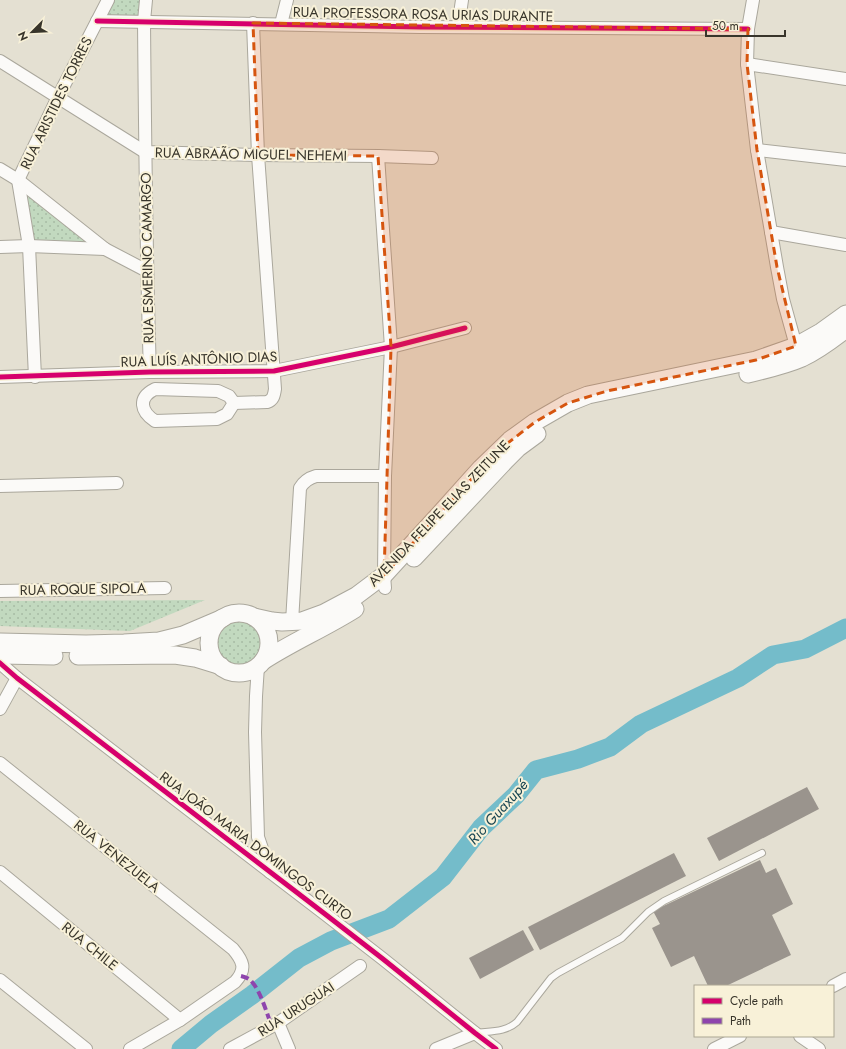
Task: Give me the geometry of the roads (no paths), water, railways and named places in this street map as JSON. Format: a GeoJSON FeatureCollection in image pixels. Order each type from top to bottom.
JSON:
{"type":"FeatureCollection","features":[{"type":"Feature","properties":{"kind":"main road","name":"AVENIDA FELIPE ELIAS ZEITUNE"},"geometry":{"type":"LineString","coordinates":[[798,352],[821,332],[846,314]]}},
{"type":"Feature","properties":{"kind":"main road","name":"AVENIDA FELIPE ELIAS ZEITUNE"},"geometry":{"type":"LineString","coordinates":[[261,663],[281,649],[359,607],[384,581],[445,526],[506,460],[532,437],[548,427],[576,412],[594,406],[758,372],[798,352],[830,341],[846,329]]}},
{"type":"Feature","properties":{"kind":"main road","name":"AVENIDA FELIPE ELIAS ZEITUNE"},"geometry":{"type":"LineString","coordinates":[[254,617],[272,621],[292,622],[311,618],[339,606],[365,590],[384,581]]}},
{"type":"Feature","properties":{"kind":"main road"},"geometry":{"type":"LineString","coordinates":[[242,613],[254,617],[263,625],[268,637],[268,650],[261,663],[253,669],[240,672],[227,670],[221,666],[212,655],[210,648],[211,634],[218,622],[229,614],[242,613]]}},
{"type":"Feature","properties":{"kind":"main road"},"geometry":{"type":"LineString","coordinates":[[0,642],[86,644],[159,641],[182,635],[223,618]]}},
{"type":"Feature","properties":{"kind":"main road"},"geometry":{"type":"LineString","coordinates":[[0,655],[176,655],[195,658],[221,666]]}},
{"type":"Feature","properties":{"kind":"street","name":"RUA ARISTIDES TORRES"},"geometry":{"type":"LineString","coordinates":[[35,377],[29,246],[18,180],[58,97],[108,0]]}},
{"type":"Feature","properties":{"kind":"street","name":"RUA ESMERINO CAMARGO"},"geometry":{"type":"LineString","coordinates":[[146,0],[144,21],[145,152],[150,372]]}},
{"type":"Feature","properties":{"kind":"street"},"geometry":{"type":"LineString","coordinates":[[281,24],[287,0]]}},
{"type":"Feature","properties":{"kind":"street"},"geometry":{"type":"LineString","coordinates":[[458,27],[462,0]]}},
{"type":"Feature","properties":{"kind":"street"},"geometry":{"type":"LineString","coordinates":[[753,0],[748,29],[747,64],[757,150],[783,299],[798,352]]}},
{"type":"Feature","properties":{"kind":"street","name":"RUA PROFESSORA ROSA URIAS DURANTE"},"geometry":{"type":"LineString","coordinates":[[97,21],[458,27],[748,29]]}},
{"type":"Feature","properties":{"kind":"street"},"geometry":{"type":"LineString","coordinates":[[234,403],[267,402],[273,398],[275,390],[258,155],[253,23]]}},
{"type":"Feature","properties":{"kind":"street","name":"RUA ABRAÃO MIGUEL NEHEMI"},"geometry":{"type":"LineString","coordinates":[[0,61],[145,152],[432,158]]}},
{"type":"Feature","properties":{"kind":"street"},"geometry":{"type":"LineString","coordinates":[[747,64],[846,79]]}},
{"type":"Feature","properties":{"kind":"street"},"geometry":{"type":"LineString","coordinates":[[757,150],[846,160]]}},
{"type":"Feature","properties":{"kind":"street"},"geometry":{"type":"LineString","coordinates":[[378,156],[392,347],[384,476],[384,581]]}},
{"type":"Feature","properties":{"kind":"street"},"geometry":{"type":"LineString","coordinates":[[0,170],[18,180],[105,249],[147,271]]}},
{"type":"Feature","properties":{"kind":"street"},"geometry":{"type":"LineString","coordinates":[[771,232],[846,245]]}},
{"type":"Feature","properties":{"kind":"street"},"geometry":{"type":"LineString","coordinates":[[0,247],[29,246],[105,249]]}},
{"type":"Feature","properties":{"kind":"street","name":"RUA LUÍS ANTÔNIO DIAS"},"geometry":{"type":"LineString","coordinates":[[0,377],[150,372],[274,371],[392,347],[465,328]]}},
{"type":"Feature","properties":{"kind":"street"},"geometry":{"type":"LineString","coordinates":[[155,389],[218,391],[228,396],[234,403],[227,414],[217,419],[155,421],[144,411],[143,403],[144,396],[155,389]]}},
{"type":"Feature","properties":{"kind":"street"},"geometry":{"type":"LineString","coordinates":[[292,622],[300,488],[302,484],[309,478],[316,476],[384,476]]}},
{"type":"Feature","properties":{"kind":"street"},"geometry":{"type":"LineString","coordinates":[[0,486],[117,483]]}},
{"type":"Feature","properties":{"kind":"street","name":"RUA ROQUE SIPOLA"},"geometry":{"type":"LineString","coordinates":[[0,591],[165,588]]}},
{"type":"Feature","properties":{"kind":"street","name":"RUA JOÃO MARIA DOMINGOS CURTO"},"geometry":{"type":"LineString","coordinates":[[0,663],[17,678],[383,959],[496,1049]]}},
{"type":"Feature","properties":{"kind":"street"},"geometry":{"type":"LineString","coordinates":[[261,663],[256,696],[255,732],[258,837],[270,872]]}},
{"type":"Feature","properties":{"kind":"street"},"geometry":{"type":"LineString","coordinates":[[0,709],[17,678]]}},
{"type":"Feature","properties":{"kind":"street","name":"RUA VENEZUELA"},"geometry":{"type":"LineString","coordinates":[[0,763],[233,949],[239,956],[243,970],[241,976],[235,982],[180,1020]]}},
{"type":"Feature","properties":{"kind":"street"},"geometry":{"type":"LineString","coordinates":[[245,854],[258,837]]}},
{"type":"Feature","properties":{"kind":"street","name":"RUA CHILE"},"geometry":{"type":"LineString","coordinates":[[0,872],[180,1020]]}},
{"type":"Feature","properties":{"kind":"street","name":"RUA URUGUAI"},"geometry":{"type":"LineString","coordinates":[[230,1049],[278,1023],[360,966]]}},
{"type":"Feature","properties":{"kind":"street"},"geometry":{"type":"LineString","coordinates":[[834,985],[846,979]]}},
{"type":"Feature","properties":{"kind":"street"},"geometry":{"type":"LineString","coordinates":[[0,980],[86,1049]]}},
{"type":"Feature","properties":{"kind":"street"},"geometry":{"type":"LineString","coordinates":[[130,1049],[180,1020]]}},
{"type":"Feature","properties":{"kind":"street"},"geometry":{"type":"LineString","coordinates":[[278,1023],[289,1049]]}},
{"type":"Feature","properties":{"kind":"street"},"geometry":{"type":"LineString","coordinates":[[436,1049],[475,1033]]}},
{"type":"Feature","properties":{"kind":"street"},"geometry":{"type":"LineString","coordinates":[[714,1049],[738,1037]]}},
{"type":"Feature","properties":{"kind":"street"},"geometry":{"type":"LineString","coordinates":[[801,1037],[819,1049]]}},
{"type":"Feature","properties":{"kind":"lane"},"geometry":{"type":"LineString","coordinates":[[475,1033],[504,1030],[512,1027],[518,1022],[551,978],[558,973],[622,938],[648,912],[664,901],[762,852]]}},
{"type":"Feature","properties":{"kind":"waterway","name":"Rio Guaxupé"},"geometry":{"type":"LineString","coordinates":[[181,1049],[211,1024],[252,995],[299,958],[331,941],[389,919],[443,877],[481,828],[516,795],[536,770],[578,759],[610,747],[641,724],[738,678],[773,655],[805,649],[846,628]]}}]}
